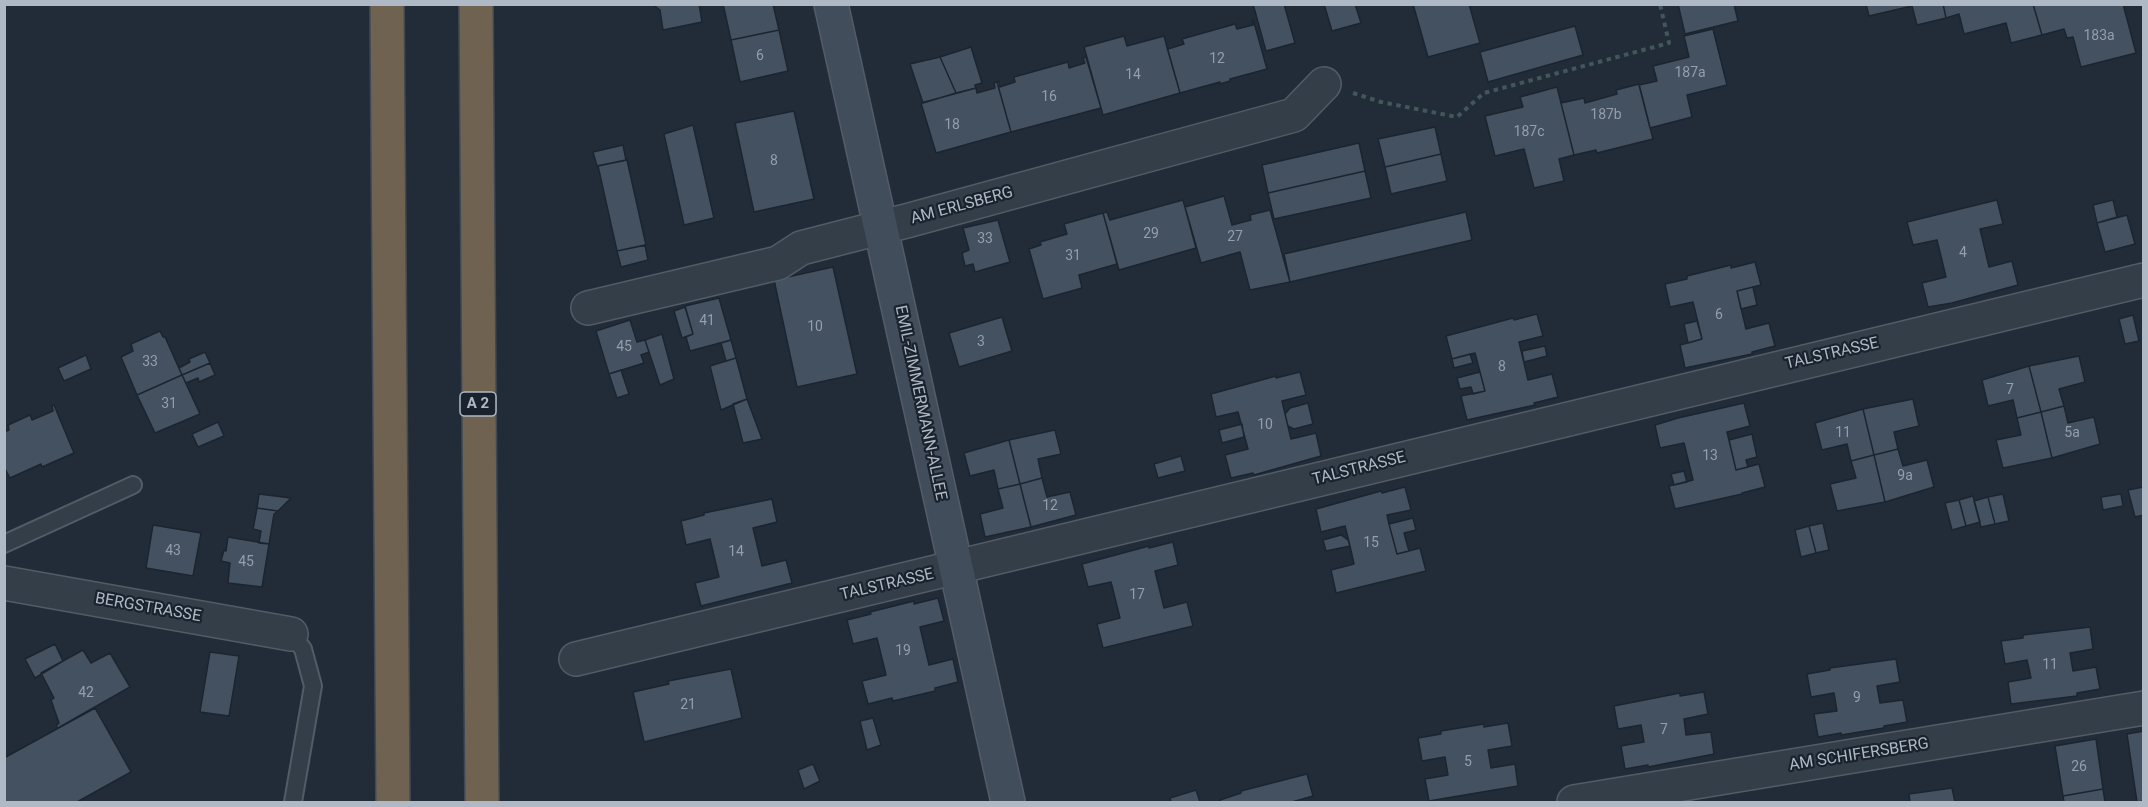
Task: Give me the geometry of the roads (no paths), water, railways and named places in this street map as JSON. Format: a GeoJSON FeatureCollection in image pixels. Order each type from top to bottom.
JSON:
{"type":"FeatureCollection","features":[{"type":"Feature","properties":{"kind":"highway"},"geometry":{"type":"LineString","coordinates":[[387,4],[393,802]]}},
{"type":"Feature","properties":{"kind":"highway","name":"A 2"},"geometry":{"type":"LineString","coordinates":[[476,4],[482,802]]}},
{"type":"Feature","properties":{"kind":"main road","name":"EMIL-ZIMMERMANN-ALLEE"},"geometry":{"type":"LineString","coordinates":[[831,4],[1008,802]]}},
{"type":"Feature","properties":{"kind":"street","name":"AM ERLSBERG"},"geometry":{"type":"LineString","coordinates":[[588,308],[778,263],[801,248],[1294,116],[1324,84]]}},
{"type":"Feature","properties":{"kind":"street","name":"TALSTRASSE"},"geometry":{"type":"LineString","coordinates":[[576,659],[1706,384],[2144,280]]}},
{"type":"Feature","properties":{"kind":"street","name":"BERGSTRASSE"},"geometry":{"type":"LineString","coordinates":[[4,583],[291,634]]}},
{"type":"Feature","properties":{"kind":"street","name":"AM SCHIFERSBERG"},"geometry":{"type":"LineString","coordinates":[[1574,802],[2144,708]]}},
{"type":"Feature","properties":{"kind":"lane"},"geometry":{"type":"LineString","coordinates":[[4,544],[134,485]]}},
{"type":"Feature","properties":{"kind":"lane"},"geometry":{"type":"LineString","coordinates":[[291,634],[303,649],[313,686],[293,802]]}}]}
